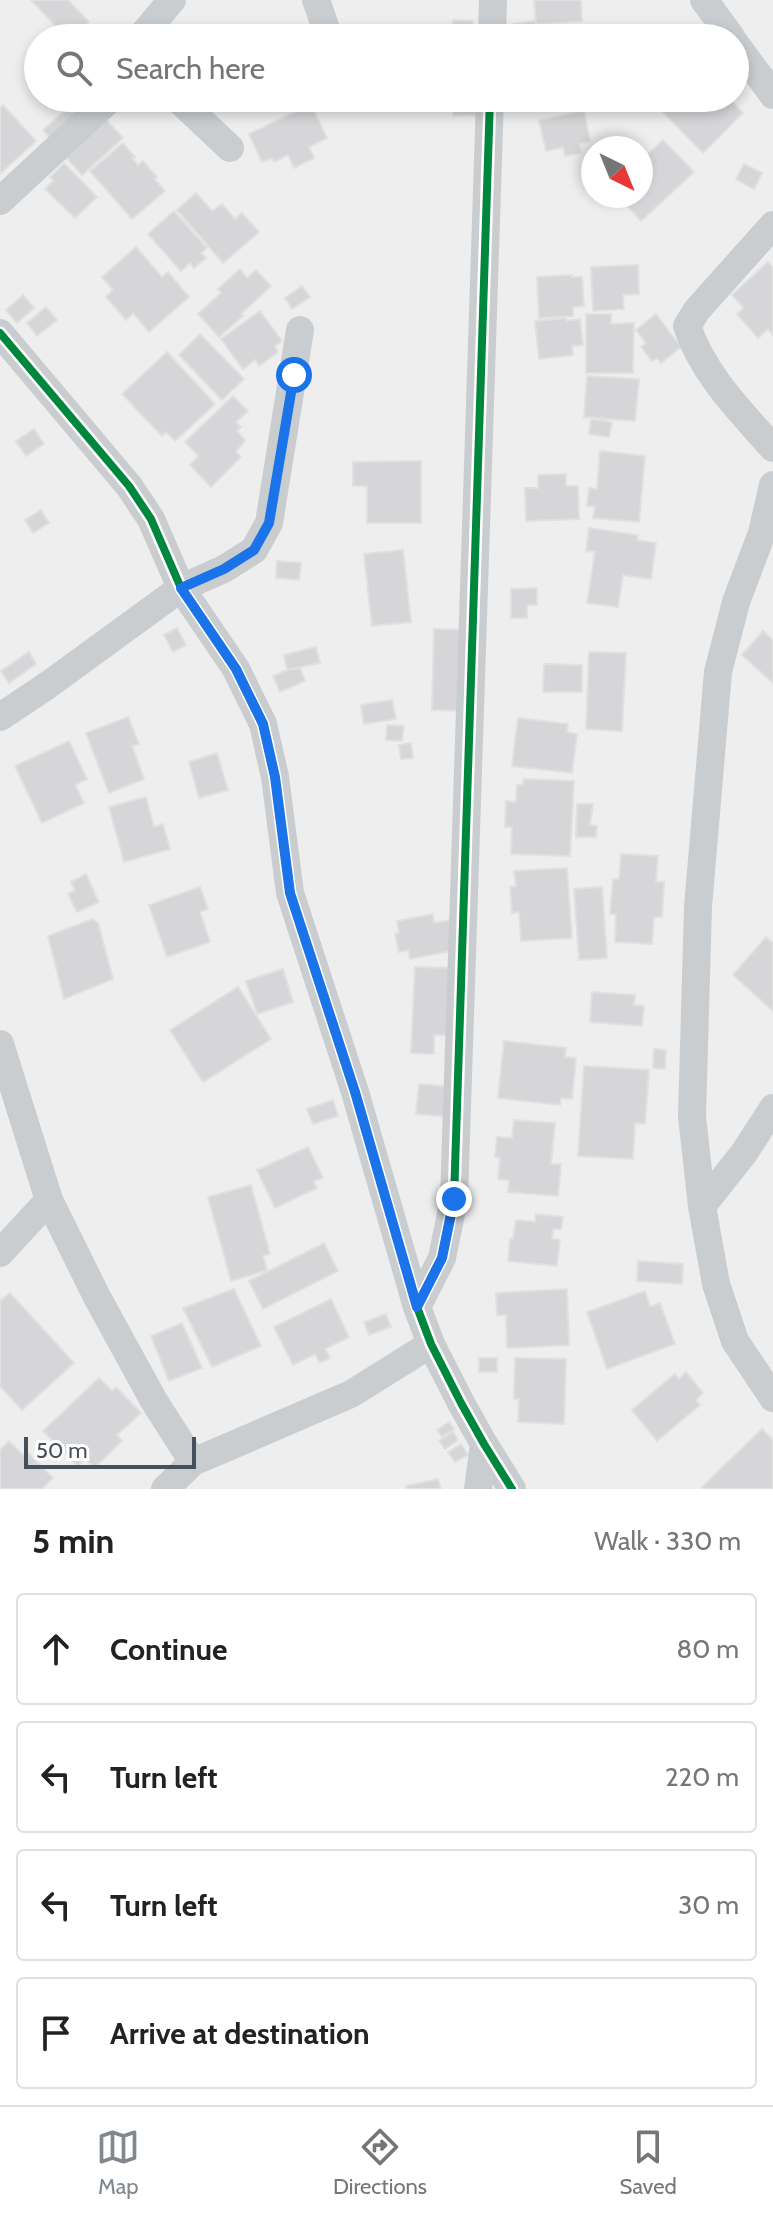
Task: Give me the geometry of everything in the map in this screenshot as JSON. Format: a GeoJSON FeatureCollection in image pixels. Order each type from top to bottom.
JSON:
{"type":"FeatureCollection","features":[{"type":"Feature","properties":{"kind":"street"},"geometry":{"type":"LineString","coordinates":[[152,24],[172,0]]}},
{"type":"Feature","properties":{"kind":"street"},"geometry":{"type":"LineString","coordinates":[[492,24],[493,0]]}},
{"type":"Feature","properties":{"kind":"street"},"geometry":{"type":"LineString","coordinates":[[704,0],[721,24]]}},
{"type":"Feature","properties":{"kind":"street"},"geometry":{"type":"LineString","coordinates":[[749,62],[773,95]]}},
{"type":"Feature","properties":{"kind":"street"},"geometry":{"type":"LineString","coordinates":[[0,201],[96,112]]}},
{"type":"Feature","properties":{"kind":"street"},"geometry":{"type":"LineString","coordinates":[[192,112],[230,148]]}},
{"type":"Feature","properties":{"kind":"street"},"geometry":{"type":"LineString","coordinates":[[417,1307],[442,1258],[454,1199],[490,112]]}},
{"type":"Feature","properties":{"kind":"street"},"geometry":{"type":"LineString","coordinates":[[773,225],[697,310],[687,326],[693,344],[724,393],[773,448]]}},
{"type":"Feature","properties":{"kind":"street"},"geometry":{"type":"LineString","coordinates":[[0,717],[181,588],[224,569],[254,550],[269,523],[300,330]]}},
{"type":"Feature","properties":{"kind":"street"},"geometry":{"type":"LineString","coordinates":[[0,333],[129,486],[151,519],[181,588],[236,669],[263,724],[275,777],[290,893],[355,1092],[417,1307],[431,1344],[484,1444],[512,1489]]}},
{"type":"Feature","properties":{"kind":"street"},"geometry":{"type":"LineString","coordinates":[[773,485],[762,533],[736,602],[718,672],[698,907],[692,1117],[702,1206],[716,1284],[735,1341],[773,1398]]}},
{"type":"Feature","properties":{"kind":"street"},"geometry":{"type":"LineString","coordinates":[[2,1056],[49,1200],[154,1401],[193,1462]]}},
{"type":"Feature","properties":{"kind":"street"},"geometry":{"type":"LineString","coordinates":[[702,1206],[744,1153],[773,1108]]}},
{"type":"Feature","properties":{"kind":"street"},"geometry":{"type":"LineString","coordinates":[[0,1253],[49,1200]]}},
{"type":"Feature","properties":{"kind":"street"},"geometry":{"type":"LineString","coordinates":[[165,1489],[193,1462],[351,1394],[431,1344]]}},
{"type":"Feature","properties":{"kind":"street"},"geometry":{"type":"LineString","coordinates":[[478,1489],[484,1444]]}},
{"type":"Feature","properties":{"kind":"building"},"geometry":{"type":"Polygon","coordinates":[[[31,0],[68,0],[89,22],[87,24],[54,24],[31,0]]]}},
{"type":"Feature","properties":{"kind":"building"},"geometry":{"type":"Polygon","coordinates":[[[534,0],[581,0],[582,21],[536,24],[534,0]]]}},
{"type":"Feature","properties":{"kind":"building"},"geometry":{"type":"Polygon","coordinates":[[[453,20],[473,21],[473,24],[453,24],[453,20]]]}},
{"type":"Feature","properties":{"kind":"building"},"geometry":{"type":"Polygon","coordinates":[[[3,105],[36,141],[0,174],[0,109],[3,105]]]}},
{"type":"Feature","properties":{"kind":"building"},"geometry":{"type":"Polygon","coordinates":[[[63,112],[86,112],[53,141],[43,130],[63,112]]]}},
{"type":"Feature","properties":{"kind":"building"},"geometry":{"type":"Polygon","coordinates":[[[294,112],[315,112],[327,138],[309,147],[314,158],[294,168],[288,155],[274,162],[272,158],[262,162],[249,134],[294,112]]]}},
{"type":"Feature","properties":{"kind":"building"},"geometry":{"type":"Polygon","coordinates":[[[453,112],[478,112],[478,115],[453,116],[453,112]]]}},
{"type":"Feature","properties":{"kind":"building"},"geometry":{"type":"Polygon","coordinates":[[[584,112],[589,136],[581,136],[581,153],[565,156],[563,147],[546,151],[539,120],[584,112]]]}},
{"type":"Feature","properties":{"kind":"building"},"geometry":{"type":"Polygon","coordinates":[[[663,112],[742,112],[703,153],[663,112]]]}},
{"type":"Feature","properties":{"kind":"building"},"geometry":{"type":"Polygon","coordinates":[[[104,117],[123,138],[82,175],[63,154],[104,117]]]}},
{"type":"Feature","properties":{"kind":"building"},"geometry":{"type":"Polygon","coordinates":[[[663,140],[694,172],[641,221],[629,208],[653,208],[653,150],[663,140]]]}},
{"type":"Feature","properties":{"kind":"building"},"geometry":{"type":"Polygon","coordinates":[[[123,143],[138,165],[143,161],[157,177],[154,179],[165,191],[132,219],[90,171],[123,143]]]}},
{"type":"Feature","properties":{"kind":"building"},"geometry":{"type":"Polygon","coordinates":[[[64,163],[97,197],[75,218],[45,189],[53,181],[50,177],[64,163]]]}},
{"type":"Feature","properties":{"kind":"building"},"geometry":{"type":"Polygon","coordinates":[[[744,164],[762,173],[754,189],[736,179],[744,164]]]}},
{"type":"Feature","properties":{"kind":"building"},"geometry":{"type":"Polygon","coordinates":[[[196,193],[212,211],[222,204],[235,219],[242,213],[259,232],[223,263],[177,210],[196,193]]]}},
{"type":"Feature","properties":{"kind":"building"},"geometry":{"type":"Polygon","coordinates":[[[174,211],[207,248],[201,253],[206,258],[194,268],[190,263],[181,271],[148,234],[174,211]]]}},
{"type":"Feature","properties":{"kind":"building"},"geometry":{"type":"Polygon","coordinates":[[[136,247],[162,277],[168,272],[189,297],[149,332],[133,313],[126,320],[106,297],[113,290],[102,277],[136,247]]]}},
{"type":"Feature","properties":{"kind":"building"},"geometry":{"type":"Polygon","coordinates":[[[768,262],[773,268],[773,335],[768,329],[758,338],[737,314],[744,308],[732,295],[768,262]]]}},
{"type":"Feature","properties":{"kind":"building"},"geometry":{"type":"Polygon","coordinates":[[[638,265],[639,294],[623,295],[624,309],[593,311],[591,267],[638,265]]]}},
{"type":"Feature","properties":{"kind":"building"},"geometry":{"type":"Polygon","coordinates":[[[240,269],[247,278],[256,270],[271,286],[219,337],[198,314],[221,293],[218,289],[240,269]]]}},
{"type":"Feature","properties":{"kind":"building"},"geometry":{"type":"Polygon","coordinates":[[[537,277],[582,277],[584,306],[573,307],[573,316],[539,318],[537,277]]]}},
{"type":"Feature","properties":{"kind":"building"},"geometry":{"type":"Polygon","coordinates":[[[302,286],[310,297],[292,309],[285,298],[302,286]]]}},
{"type":"Feature","properties":{"kind":"building"},"geometry":{"type":"Polygon","coordinates":[[[23,295],[34,308],[17,323],[6,310],[23,295]]]}},
{"type":"Feature","properties":{"kind":"building"},"geometry":{"type":"Polygon","coordinates":[[[46,307],[57,320],[37,336],[27,323],[46,307]]]}},
{"type":"Feature","properties":{"kind":"building"},"geometry":{"type":"Polygon","coordinates":[[[260,311],[282,341],[275,346],[278,352],[259,366],[255,360],[243,369],[221,339],[260,311]]]}},
{"type":"Feature","properties":{"kind":"building"},"geometry":{"type":"Polygon","coordinates":[[[586,314],[611,314],[611,324],[634,323],[633,373],[586,373],[586,314]]]}},
{"type":"Feature","properties":{"kind":"building"},"geometry":{"type":"Polygon","coordinates":[[[656,314],[681,347],[661,363],[657,358],[652,361],[641,347],[646,343],[636,330],[656,314]]]}},
{"type":"Feature","properties":{"kind":"building"},"geometry":{"type":"Polygon","coordinates":[[[566,318],[567,321],[580,319],[583,345],[572,346],[573,355],[539,359],[535,321],[566,318]]]}},
{"type":"Feature","properties":{"kind":"building"},"geometry":{"type":"Polygon","coordinates":[[[200,334],[244,379],[222,400],[179,355],[200,334]]]}},
{"type":"Feature","properties":{"kind":"building"},"geometry":{"type":"Polygon","coordinates":[[[167,352],[215,404],[175,441],[166,432],[162,436],[122,394],[167,352]]]}},
{"type":"Feature","properties":{"kind":"building"},"geometry":{"type":"Polygon","coordinates":[[[587,376],[639,379],[635,421],[584,417],[587,376]]]}},
{"type":"Feature","properties":{"kind":"building"},"geometry":{"type":"Polygon","coordinates":[[[233,396],[248,411],[236,422],[241,427],[237,431],[245,440],[236,452],[241,457],[211,487],[190,465],[199,456],[185,442],[233,396]]]}},
{"type":"Feature","properties":{"kind":"building"},"geometry":{"type":"Polygon","coordinates":[[[591,419],[612,422],[609,437],[589,434],[591,419]]]}},
{"type":"Feature","properties":{"kind":"building"},"geometry":{"type":"Polygon","coordinates":[[[34,429],[44,444],[26,456],[16,441],[34,429]]]}},
{"type":"Feature","properties":{"kind":"building"},"geometry":{"type":"Polygon","coordinates":[[[600,451],[645,456],[639,522],[593,518],[595,506],[587,506],[589,488],[597,489],[600,451]]]}},
{"type":"Feature","properties":{"kind":"building"},"geometry":{"type":"Polygon","coordinates":[[[421,461],[421,523],[367,523],[367,486],[353,486],[353,462],[421,461]]]}},
{"type":"Feature","properties":{"kind":"building"},"geometry":{"type":"Polygon","coordinates":[[[566,474],[566,486],[578,486],[579,519],[526,521],[525,488],[538,488],[538,475],[566,474]]]}},
{"type":"Feature","properties":{"kind":"building"},"geometry":{"type":"Polygon","coordinates":[[[41,510],[49,523],[33,533],[25,520],[41,510]]]}},
{"type":"Feature","properties":{"kind":"building"},"geometry":{"type":"Polygon","coordinates":[[[589,528],[638,535],[637,540],[656,543],[651,579],[623,575],[618,607],[587,603],[595,552],[586,551],[589,528]]]}},
{"type":"Feature","properties":{"kind":"building"},"geometry":{"type":"Polygon","coordinates":[[[403,550],[411,622],[372,626],[364,554],[403,550]]]}},
{"type":"Feature","properties":{"kind":"building"},"geometry":{"type":"Polygon","coordinates":[[[277,561],[301,563],[299,580],[276,578],[277,561]]]}},
{"type":"Feature","properties":{"kind":"building"},"geometry":{"type":"Polygon","coordinates":[[[537,588],[537,605],[527,605],[527,618],[511,618],[511,589],[537,588]]]}},
{"type":"Feature","properties":{"kind":"building"},"geometry":{"type":"Polygon","coordinates":[[[177,628],[186,645],[173,652],[164,635],[177,628]]]}},
{"type":"Feature","properties":{"kind":"building"},"geometry":{"type":"Polygon","coordinates":[[[434,629],[465,630],[463,711],[432,710],[434,629]]]}},
{"type":"Feature","properties":{"kind":"building"},"geometry":{"type":"Polygon","coordinates":[[[763,631],[773,640],[773,683],[742,655],[763,631]]]}},
{"type":"Feature","properties":{"kind":"building"},"geometry":{"type":"Polygon","coordinates":[[[316,647],[320,663],[287,670],[284,655],[316,647]]]}},
{"type":"Feature","properties":{"kind":"building"},"geometry":{"type":"Polygon","coordinates":[[[29,652],[36,664],[9,683],[1,671],[29,652]]]}},
{"type":"Feature","properties":{"kind":"building"},"geometry":{"type":"Polygon","coordinates":[[[589,652],[626,653],[622,731],[586,729],[589,652]]]}},
{"type":"Feature","properties":{"kind":"building"},"geometry":{"type":"Polygon","coordinates":[[[544,664],[582,665],[582,692],[543,692],[544,664]]]}},
{"type":"Feature","properties":{"kind":"building"},"geometry":{"type":"Polygon","coordinates":[[[300,668],[305,681],[280,692],[273,676],[300,668]]]}},
{"type":"Feature","properties":{"kind":"building"},"geometry":{"type":"Polygon","coordinates":[[[392,700],[396,719],[364,724],[361,705],[392,700]]]}},
{"type":"Feature","properties":{"kind":"building"},"geometry":{"type":"Polygon","coordinates":[[[128,717],[139,744],[132,746],[144,779],[109,793],[86,733],[128,717]]]}},
{"type":"Feature","properties":{"kind":"building"},"geometry":{"type":"Polygon","coordinates":[[[518,718],[568,724],[567,732],[577,734],[572,773],[512,766],[518,718]]]}},
{"type":"Feature","properties":{"kind":"building"},"geometry":{"type":"Polygon","coordinates":[[[387,725],[404,726],[402,741],[386,740],[387,725]]]}},
{"type":"Feature","properties":{"kind":"building"},"geometry":{"type":"Polygon","coordinates":[[[69,741],[87,779],[75,785],[84,803],[42,823],[15,766],[69,741]]]}},
{"type":"Feature","properties":{"kind":"building"},"geometry":{"type":"Polygon","coordinates":[[[411,743],[413,758],[401,759],[399,745],[411,743]]]}},
{"type":"Feature","properties":{"kind":"building"},"geometry":{"type":"Polygon","coordinates":[[[217,753],[228,790],[199,798],[189,762],[217,753]]]}},
{"type":"Feature","properties":{"kind":"building"},"geometry":{"type":"Polygon","coordinates":[[[524,779],[574,781],[570,856],[511,854],[512,827],[505,827],[506,801],[516,802],[517,785],[523,785],[524,779]]]}},
{"type":"Feature","properties":{"kind":"building"},"geometry":{"type":"Polygon","coordinates":[[[146,797],[154,827],[163,824],[170,849],[124,862],[109,807],[146,797]]]}},
{"type":"Feature","properties":{"kind":"building"},"geometry":{"type":"Polygon","coordinates":[[[577,804],[593,804],[590,825],[597,826],[596,837],[576,837],[577,804]]]}},
{"type":"Feature","properties":{"kind":"building"},"geometry":{"type":"Polygon","coordinates":[[[621,854],[658,856],[656,882],[664,882],[662,917],[654,917],[652,944],[615,942],[616,914],[610,914],[613,879],[619,879],[621,854]]]}},
{"type":"Feature","properties":{"kind":"building"},"geometry":{"type":"Polygon","coordinates":[[[567,868],[572,938],[521,941],[519,912],[512,913],[510,887],[516,886],[514,871],[567,868]]]}},
{"type":"Feature","properties":{"kind":"building"},"geometry":{"type":"Polygon","coordinates":[[[86,874],[99,902],[77,912],[68,894],[75,890],[71,882],[86,874]]]}},
{"type":"Feature","properties":{"kind":"building"},"geometry":{"type":"Polygon","coordinates":[[[200,887],[208,909],[200,912],[210,942],[167,957],[149,905],[200,887]]]}},
{"type":"Feature","properties":{"kind":"building"},"geometry":{"type":"Polygon","coordinates":[[[602,887],[607,958],[579,960],[574,889],[602,887]]]}},
{"type":"Feature","properties":{"kind":"building"},"geometry":{"type":"Polygon","coordinates":[[[433,914],[434,923],[451,920],[456,950],[410,959],[408,950],[399,952],[395,934],[399,933],[397,921],[433,914]]]}},
{"type":"Feature","properties":{"kind":"building"},"geometry":{"type":"Polygon","coordinates":[[[92,919],[98,923],[113,979],[64,999],[48,936],[92,919]]]}},
{"type":"Feature","properties":{"kind":"building"},"geometry":{"type":"Polygon","coordinates":[[[766,937],[773,943],[773,1011],[733,975],[766,937]]]}},
{"type":"Feature","properties":{"kind":"building"},"geometry":{"type":"Polygon","coordinates":[[[415,967],[453,968],[450,1035],[434,1035],[434,1054],[411,1053],[415,967]]]}},
{"type":"Feature","properties":{"kind":"building"},"geometry":{"type":"Polygon","coordinates":[[[283,969],[293,1002],[257,1014],[246,981],[283,969]]]}},
{"type":"Feature","properties":{"kind":"building"},"geometry":{"type":"Polygon","coordinates":[[[238,987],[271,1039],[203,1082],[170,1030],[238,987]]]}},
{"type":"Feature","properties":{"kind":"building"},"geometry":{"type":"Polygon","coordinates":[[[592,992],[635,995],[634,1005],[644,1006],[642,1026],[590,1022],[592,992]]]}},
{"type":"Feature","properties":{"kind":"building"},"geometry":{"type":"Polygon","coordinates":[[[504,1041],[566,1048],[565,1057],[576,1058],[572,1099],[561,1098],[560,1105],[498,1098],[504,1041]]]}},
{"type":"Feature","properties":{"kind":"building"},"geometry":{"type":"Polygon","coordinates":[[[654,1049],[666,1050],[665,1069],[653,1068],[654,1049]]]}},
{"type":"Feature","properties":{"kind":"building"},"geometry":{"type":"Polygon","coordinates":[[[584,1066],[649,1070],[645,1124],[635,1123],[633,1159],[578,1156],[584,1066]]]}},
{"type":"Feature","properties":{"kind":"building"},"geometry":{"type":"Polygon","coordinates":[[[419,1084],[455,1087],[452,1117],[416,1114],[419,1084]]]}},
{"type":"Feature","properties":{"kind":"building"},"geometry":{"type":"Polygon","coordinates":[[[333,1100],[338,1116],[313,1124],[307,1109],[333,1100]]]}},
{"type":"Feature","properties":{"kind":"building"},"geometry":{"type":"Polygon","coordinates":[[[514,1120],[555,1123],[551,1164],[561,1164],[558,1196],[508,1192],[509,1180],[498,1179],[500,1158],[495,1157],[497,1137],[512,1138],[514,1120]]]}},
{"type":"Feature","properties":{"kind":"building"},"geometry":{"type":"Polygon","coordinates":[[[308,1147],[323,1178],[314,1181],[317,1188],[275,1208],[257,1170],[308,1147]]]}},
{"type":"Feature","properties":{"kind":"building"},"geometry":{"type":"Polygon","coordinates":[[[251,1185],[270,1254],[263,1256],[267,1270],[231,1281],[208,1197],[251,1185]]]}},
{"type":"Feature","properties":{"kind":"building"},"geometry":{"type":"Polygon","coordinates":[[[536,1214],[563,1217],[561,1229],[553,1229],[552,1239],[560,1240],[557,1266],[508,1261],[516,1220],[535,1222],[536,1214]]]}},
{"type":"Feature","properties":{"kind":"building"},"geometry":{"type":"Polygon","coordinates":[[[324,1243],[338,1271],[263,1309],[249,1281],[324,1243]]]}},
{"type":"Feature","properties":{"kind":"building"},"geometry":{"type":"Polygon","coordinates":[[[638,1261],[683,1264],[682,1284],[637,1281],[638,1261]]]}},
{"type":"Feature","properties":{"kind":"building"},"geometry":{"type":"Polygon","coordinates":[[[234,1289],[261,1346],[212,1367],[183,1308],[234,1289]]]}},
{"type":"Feature","properties":{"kind":"building"},"geometry":{"type":"Polygon","coordinates":[[[567,1289],[569,1345],[507,1348],[506,1315],[497,1315],[496,1293],[567,1289]]]}},
{"type":"Feature","properties":{"kind":"building"},"geometry":{"type":"Polygon","coordinates":[[[645,1291],[650,1307],[660,1303],[675,1344],[607,1369],[587,1312],[645,1291]]]}},
{"type":"Feature","properties":{"kind":"building"},"geometry":{"type":"Polygon","coordinates":[[[10,1293],[74,1363],[22,1410],[0,1386],[0,1301],[10,1293]]]}},
{"type":"Feature","properties":{"kind":"building"},"geometry":{"type":"Polygon","coordinates":[[[331,1299],[349,1337],[325,1349],[330,1358],[320,1363],[315,1354],[293,1365],[274,1327],[331,1299]]]}},
{"type":"Feature","properties":{"kind":"building"},"geometry":{"type":"Polygon","coordinates":[[[386,1314],[391,1327],[369,1335],[364,1322],[386,1314]]]}},
{"type":"Feature","properties":{"kind":"building"},"geometry":{"type":"Polygon","coordinates":[[[182,1323],[202,1368],[169,1381],[151,1336],[182,1323]]]}},
{"type":"Feature","properties":{"kind":"building"},"geometry":{"type":"Polygon","coordinates":[[[479,1358],[497,1358],[497,1372],[479,1372],[479,1358]]]}},
{"type":"Feature","properties":{"kind":"building"},"geometry":{"type":"Polygon","coordinates":[[[515,1358],[566,1359],[564,1424],[518,1422],[519,1399],[514,1399],[515,1358]]]}},
{"type":"Feature","properties":{"kind":"building"},"geometry":{"type":"Polygon","coordinates":[[[686,1372],[703,1393],[696,1400],[700,1405],[657,1441],[632,1410],[675,1374],[679,1379],[686,1372]]]}},
{"type":"Feature","properties":{"kind":"building"},"geometry":{"type":"Polygon","coordinates":[[[99,1378],[112,1391],[116,1387],[141,1413],[117,1435],[122,1441],[94,1468],[85,1458],[78,1466],[43,1431],[99,1378]]]}},
{"type":"Feature","properties":{"kind":"building"},"geometry":{"type":"Polygon","coordinates":[[[449,1422],[454,1429],[442,1437],[437,1430],[449,1422]]]}},
{"type":"Feature","properties":{"kind":"building"},"geometry":{"type":"Polygon","coordinates":[[[762,1429],[773,1440],[773,1489],[702,1487],[762,1429]]]}},
{"type":"Feature","properties":{"kind":"building"},"geometry":{"type":"Polygon","coordinates":[[[453,1432],[458,1440],[445,1449],[439,1441],[453,1432]]]}},
{"type":"Feature","properties":{"kind":"building"},"geometry":{"type":"Polygon","coordinates":[[[9,1441],[25,1457],[28,1453],[53,1478],[42,1489],[0,1489],[0,1450],[9,1441]]]}},
{"type":"Feature","properties":{"kind":"building"},"geometry":{"type":"Polygon","coordinates":[[[461,1444],[468,1455],[455,1462],[448,1452],[461,1444]]]}},
{"type":"Feature","properties":{"kind":"building"},"geometry":{"type":"Polygon","coordinates":[[[438,1479],[441,1489],[407,1489],[406,1486],[438,1479]]]}},
{"type":"Feature","properties":{"kind":"cycle path"},"geometry":{"type":"LineString","coordinates":[[417,1307],[442,1258],[454,1199],[490,112]]}},
{"type":"Feature","properties":{"kind":"cycle path"},"geometry":{"type":"LineString","coordinates":[[0,333],[129,486],[151,519],[181,588],[236,669],[263,724],[275,777],[290,893],[355,1092],[417,1307],[431,1344],[461,1403],[512,1489]]}},
{"type":"Feature","properties":{"kind":"route"},"geometry":{"type":"LineString","coordinates":[[294,375],[269,523],[254,550],[224,569],[181,588],[236,669],[263,724],[275,777],[290,893],[355,1092],[417,1307],[442,1258],[454,1199]]}}]}
